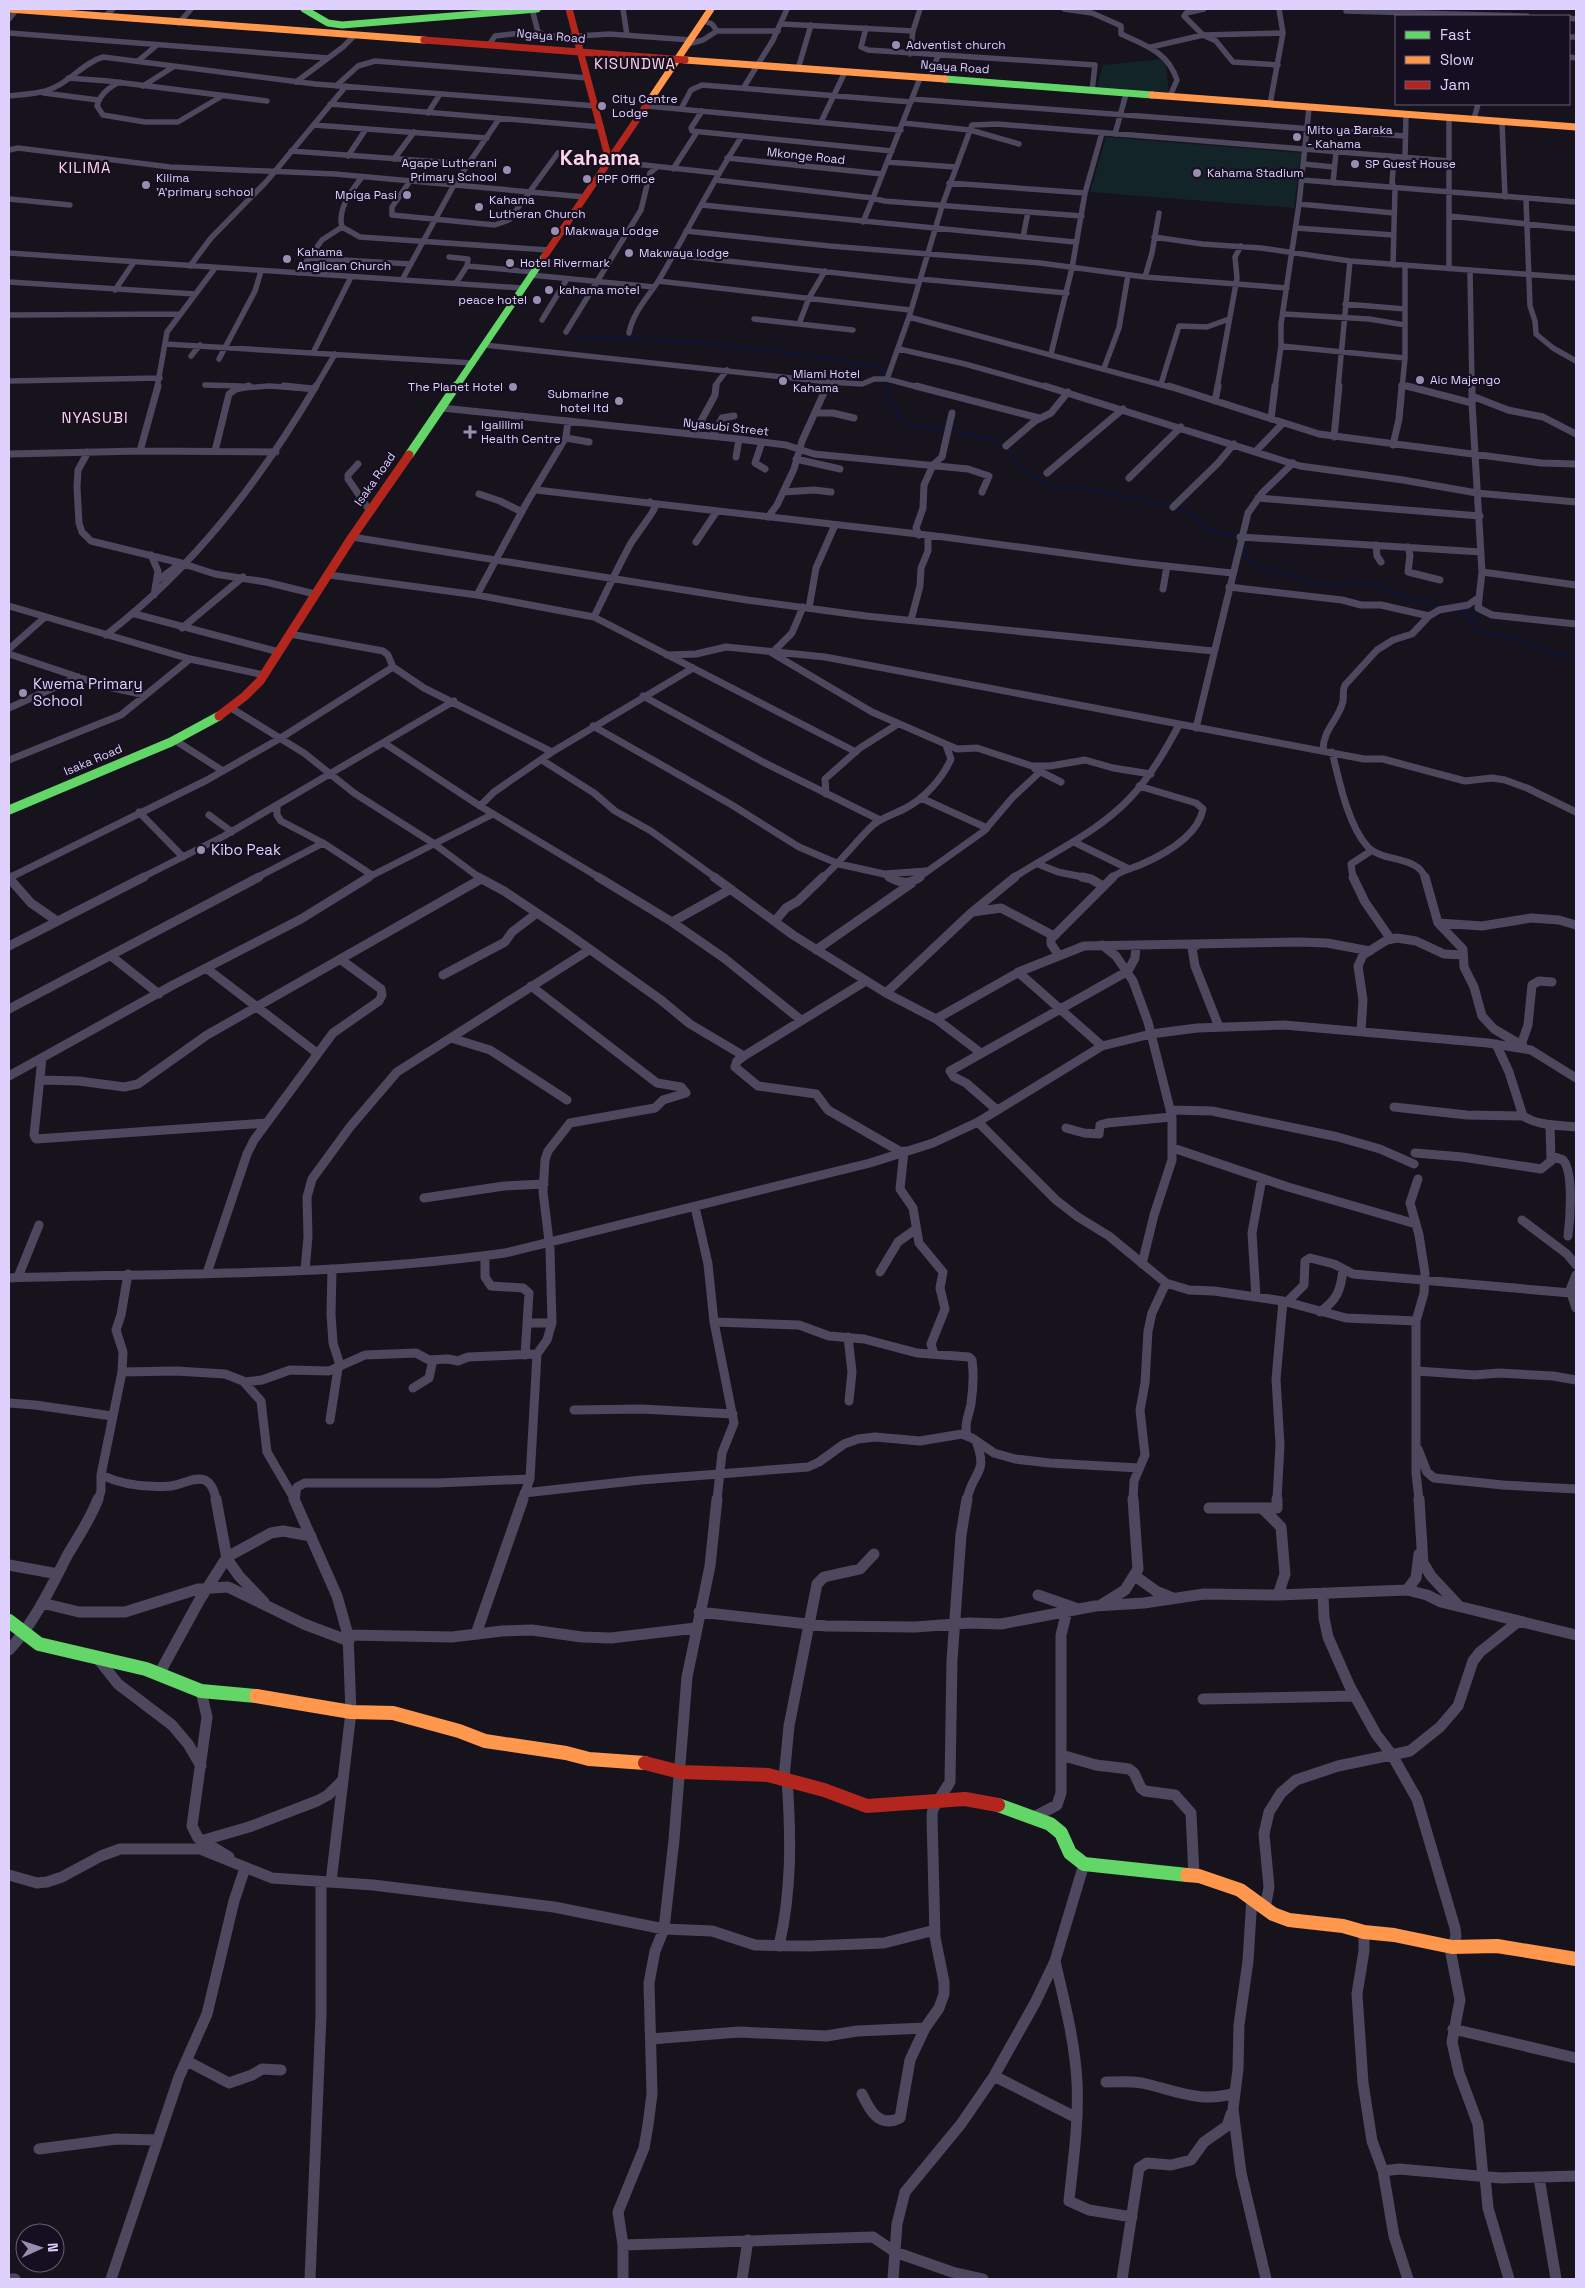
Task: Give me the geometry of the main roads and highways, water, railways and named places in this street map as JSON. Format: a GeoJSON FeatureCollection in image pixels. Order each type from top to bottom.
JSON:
{"type":"FeatureCollection","features":[{"type":"Feature","properties":{"kind":"waterway"},"geometry":{"type":"LineString","coordinates":[[572,336],[700,342],[829,358],[884,369],[880,376],[888,386],[890,405],[898,409],[899,418],[909,425],[986,438],[1004,446],[1024,469],[1025,473],[1042,481],[1042,484],[1060,488],[1097,490],[1103,493],[1138,498],[1191,513],[1208,529],[1231,535],[1239,541]]}},
{"type":"Feature","properties":{"kind":"waterway"},"geometry":{"type":"LineString","coordinates":[[1242,545],[1250,563],[1329,587],[1358,581],[1375,584],[1402,597],[1444,606]]}},
{"type":"Feature","properties":{"kind":"waterway"},"geometry":{"type":"LineString","coordinates":[[1454,609],[1478,618],[1469,622],[1475,630],[1513,638],[1556,654],[1576,657]]}},
{"type":"Feature","properties":{"kind":"place","name":"Adventist church"},"geometry":{"type":"Point","coordinates":[896,45]}},
{"type":"Feature","properties":{"kind":"place","name":"City Centre Lodge"},"geometry":{"type":"Point","coordinates":[602,106]}},
{"type":"Feature","properties":{"kind":"place","name":"Mito ya Baraka - Kahama"},"geometry":{"type":"Point","coordinates":[1297,137]}},
{"type":"Feature","properties":{"kind":"place","name":"SP Guest House"},"geometry":{"type":"Point","coordinates":[1355,164]}},
{"type":"Feature","properties":{"kind":"place","name":"Agape Lutherani Primary School"},"geometry":{"type":"Point","coordinates":[507,170]}},
{"type":"Feature","properties":{"kind":"place","name":"Kahama Stadium"},"geometry":{"type":"Point","coordinates":[1197,173]}},
{"type":"Feature","properties":{"kind":"place","name":"PPF Office"},"geometry":{"type":"Point","coordinates":[587,179]}},
{"type":"Feature","properties":{"kind":"place","name":"Kilima 'A'primary school"},"geometry":{"type":"Point","coordinates":[146,185]}},
{"type":"Feature","properties":{"kind":"place","name":"Mpiga Pasi"},"geometry":{"type":"Point","coordinates":[407,195]}},
{"type":"Feature","properties":{"kind":"place","name":"Kahama Lutheran Church"},"geometry":{"type":"Point","coordinates":[479,207]}},
{"type":"Feature","properties":{"kind":"place","name":"Makwaya Lodge"},"geometry":{"type":"Point","coordinates":[555,231]}},
{"type":"Feature","properties":{"kind":"place","name":"Makwaya lodge"},"geometry":{"type":"Point","coordinates":[629,253]}},
{"type":"Feature","properties":{"kind":"place","name":"Kahama Anglican Church"},"geometry":{"type":"Point","coordinates":[287,259]}},
{"type":"Feature","properties":{"kind":"place","name":"Hotel Rivermark"},"geometry":{"type":"Point","coordinates":[510,263]}},
{"type":"Feature","properties":{"kind":"place","name":"kahama motel"},"geometry":{"type":"Point","coordinates":[549,290]}},
{"type":"Feature","properties":{"kind":"place","name":"peace hotel"},"geometry":{"type":"Point","coordinates":[537,300]}},
{"type":"Feature","properties":{"kind":"place","name":"Aic Majengo"},"geometry":{"type":"Point","coordinates":[1420,380]}},
{"type":"Feature","properties":{"kind":"place","name":"Miami Hotel Kahama"},"geometry":{"type":"Point","coordinates":[783,381]}},
{"type":"Feature","properties":{"kind":"place","name":"The Planet Hotel"},"geometry":{"type":"Point","coordinates":[513,387]}},
{"type":"Feature","properties":{"kind":"place","name":"Submarine hotel ltd"},"geometry":{"type":"Point","coordinates":[619,401]}},
{"type":"Feature","properties":{"kind":"place","name":"Igalilimi Health Centre"},"geometry":{"type":"Point","coordinates":[470,432]}},
{"type":"Feature","properties":{"kind":"place","name":"Kwema Primary School"},"geometry":{"type":"Point","coordinates":[23,693]}},
{"type":"Feature","properties":{"kind":"place","name":"Kibo Peak"},"geometry":{"type":"Point","coordinates":[201,850]}},
{"type":"Feature","properties":{"kind":"district","name":"KISUNDWA"},"geometry":{"type":"Point","coordinates":[635,64]}},
{"type":"Feature","properties":{"kind":"district","name":"Kahama"},"geometry":{"type":"Point","coordinates":[600,158]}},
{"type":"Feature","properties":{"kind":"district","name":"KILIMA"},"geometry":{"type":"Point","coordinates":[85,168]}},
{"type":"Feature","properties":{"kind":"district","name":"NYASUBI"},"geometry":{"type":"Point","coordinates":[95,418]}}]}
